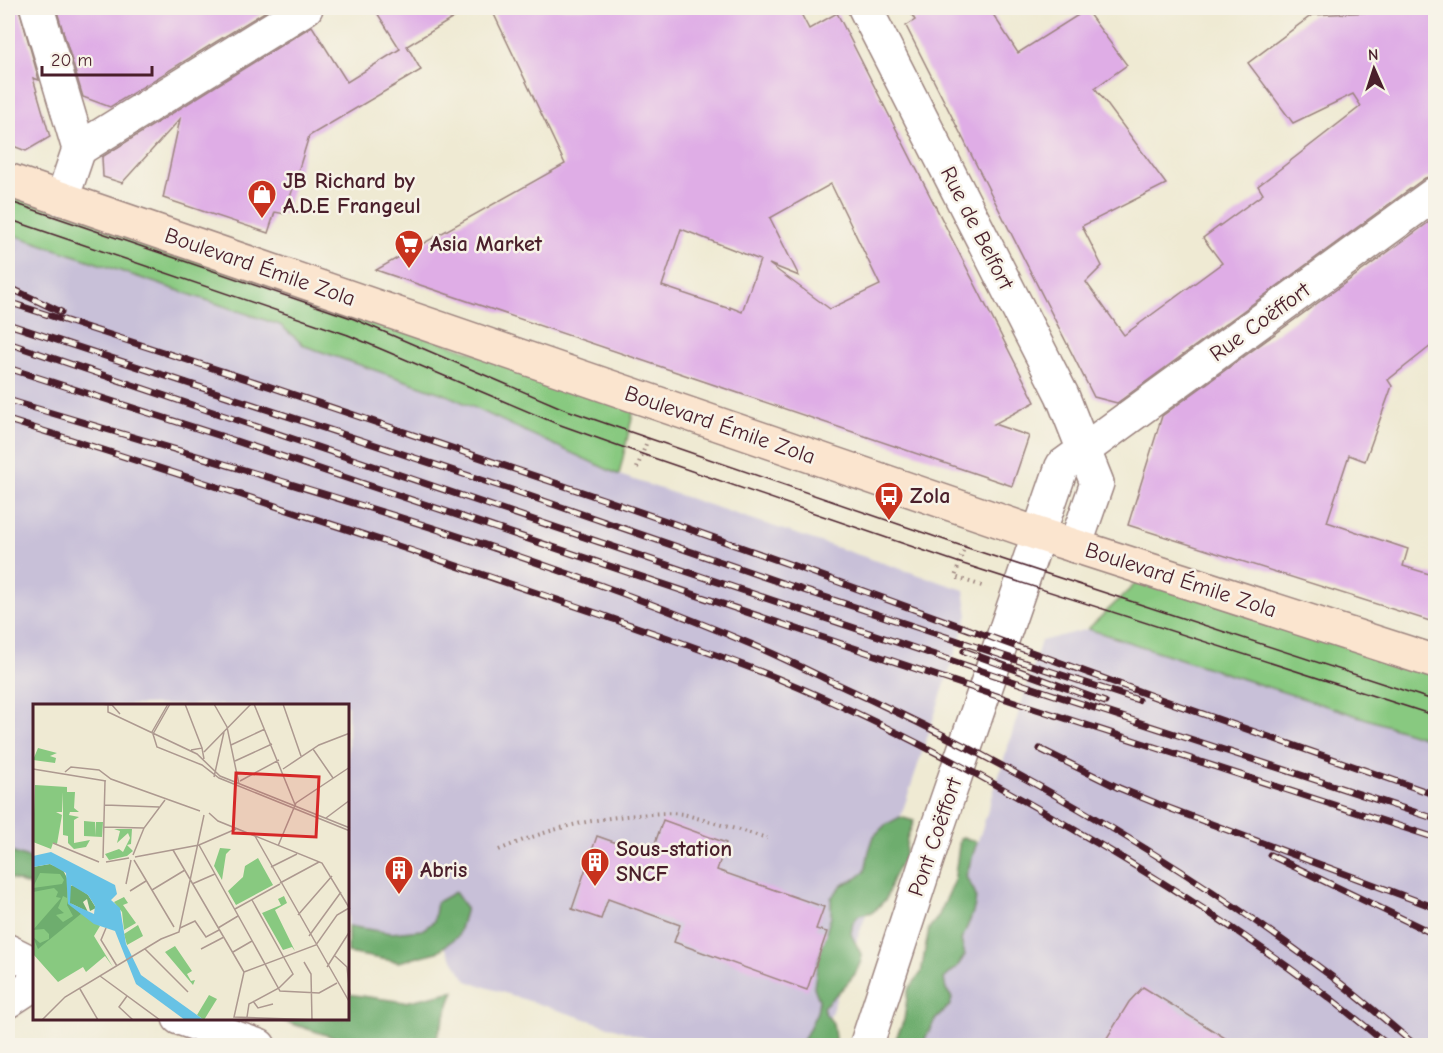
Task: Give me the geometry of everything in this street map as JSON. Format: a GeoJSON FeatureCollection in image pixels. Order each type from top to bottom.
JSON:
{"type":"FeatureCollection","features":[{"type":"Feature","properties":{"kind":"main road","name":"Boulevard Émile Zola"},"geometry":{"type":"LineString","coordinates":[[8,180],[1038,534],[1436,662]]}},
{"type":"Feature","properties":{"kind":"street"},"geometry":{"type":"LineString","coordinates":[[38,8],[79,149],[62,199]]}},
{"type":"Feature","properties":{"kind":"street"},"geometry":{"type":"LineString","coordinates":[[79,149],[306,8]]}},
{"type":"Feature","properties":{"kind":"street","name":"Rue de Belfort"},"geometry":{"type":"LineString","coordinates":[[865,8],[1062,395],[1097,483],[1076,546]]}},
{"type":"Feature","properties":{"kind":"street","name":"Rue Coëffort"},"geometry":{"type":"LineString","coordinates":[[1038,534],[1062,466],[1436,193]]}},
{"type":"Feature","properties":{"kind":"street","name":"Pont Coëffort"},"geometry":{"type":"LineString","coordinates":[[866,1046],[1038,534]]}},
{"type":"Feature","properties":{"kind":"street"},"geometry":{"type":"LineString","coordinates":[[8,951],[33,964]]}},
{"type":"Feature","properties":{"kind":"street"},"geometry":{"type":"LineString","coordinates":[[8,1001],[33,985]]}},
{"type":"Feature","properties":{"kind":"street"},"geometry":{"type":"LineString","coordinates":[[185,1020],[259,1046]]}},
{"type":"Feature","properties":{"kind":"path"},"geometry":{"type":"LineString","coordinates":[[955,577],[993,589]]}},
{"type":"Feature","properties":{"kind":"path"},"geometry":{"type":"LineString","coordinates":[[499,850],[534,834],[598,818],[671,813],[683,814],[766,838]]}},
{"type":"Feature","properties":{"kind":"shaded area"},"geometry":{"type":"Polygon","coordinates":[[[8,233],[280,325],[306,346],[447,395],[619,475],[964,590],[968,615],[906,801],[820,1045],[667,1045],[467,981],[444,946],[458,936],[437,902],[434,921],[423,930],[391,933],[350,926],[350,704],[33,704],[33,860],[8,851],[8,233]]]}},
{"type":"Feature","properties":{"kind":"shaded area"},"geometry":{"type":"Polygon","coordinates":[[[1088,629],[1435,741],[1435,1045],[907,1046],[983,826],[1041,641],[1088,629]]]}},
{"type":"Feature","properties":{"kind":"green space"},"geometry":{"type":"Polygon","coordinates":[[[8,190],[634,409],[619,475],[447,395],[305,346],[280,325],[8,233],[8,190]]]}},
{"type":"Feature","properties":{"kind":"green space"},"geometry":{"type":"Polygon","coordinates":[[[1150,570],[1435,662],[1435,741],[1088,629],[1150,570]]]}},
{"type":"Feature","properties":{"kind":"green space"},"geometry":{"type":"Polygon","coordinates":[[[900,817],[914,821],[907,838],[905,855],[892,880],[886,899],[873,912],[859,915],[853,922],[851,934],[861,954],[861,961],[855,974],[823,1007],[833,1023],[836,1045],[795,1045],[803,1041],[817,1012],[819,1000],[814,987],[819,956],[831,916],[831,898],[842,885],[857,878],[865,871],[874,836],[885,825],[900,817]]]}},
{"type":"Feature","properties":{"kind":"green space"},"geometry":{"type":"Polygon","coordinates":[[[960,838],[977,842],[966,876],[976,898],[961,940],[965,955],[957,967],[944,979],[946,989],[952,998],[950,1005],[935,1020],[922,1045],[893,1045],[904,1020],[908,990],[921,973],[929,928],[938,917],[954,882],[960,838]]]}},
{"type":"Feature","properties":{"kind":"green space"},"geometry":{"type":"Polygon","coordinates":[[[8,851],[33,860],[33,887],[8,878],[8,851]]]}},
{"type":"Feature","properties":{"kind":"green space"},"geometry":{"type":"Polygon","coordinates":[[[455,892],[466,908],[458,936],[437,952],[399,962],[350,953],[350,926],[391,933],[423,930],[434,921],[437,902],[455,892]]]}},
{"type":"Feature","properties":{"kind":"green space"},"geometry":{"type":"Polygon","coordinates":[[[454,991],[434,1045],[357,1045],[280,1020],[350,1020],[350,994],[405,1002],[454,991]]]}},
{"type":"Feature","properties":{"kind":"building"},"geometry":{"type":"Polygon","coordinates":[[[8,8],[19,8],[39,80],[33,78],[50,137],[26,151],[8,144],[8,8]]]}},
{"type":"Feature","properties":{"kind":"building"},"geometry":{"type":"Polygon","coordinates":[[[56,8],[271,8],[110,107],[83,97],[56,8]]]}},
{"type":"Feature","properties":{"kind":"building"},"geometry":{"type":"Polygon","coordinates":[[[374,8],[470,8],[407,46],[421,70],[309,136],[285,214],[275,212],[268,233],[163,198],[180,119],[122,183],[103,177],[102,157],[312,26],[347,82],[400,49],[374,8]]]}},
{"type":"Feature","properties":{"kind":"building"},"geometry":{"type":"Polygon","coordinates":[[[491,8],[798,8],[809,29],[837,13],[1035,402],[994,424],[1029,436],[1012,486],[376,270],[565,164],[491,8]],[[831,184],[770,218],[799,276],[769,264],[830,309],[880,285],[831,184]],[[681,229],[662,286],[742,312],[760,260],[681,229]]]}},
{"type":"Feature","properties":{"kind":"building"},"geometry":{"type":"Polygon","coordinates":[[[908,8],[989,8],[1018,53],[1086,10],[1127,65],[1095,88],[1166,184],[1082,226],[1102,266],[1086,282],[1124,335],[1222,263],[1203,238],[1263,194],[1258,186],[1361,106],[1353,94],[1293,123],[1248,63],[1312,15],[1371,12],[1367,8],[1436,8],[1436,175],[1425,178],[1117,403],[1094,397],[906,26],[915,20],[908,8]]]}},
{"type":"Feature","properties":{"kind":"building"},"geometry":{"type":"Polygon","coordinates":[[[1436,217],[1436,342],[1388,380],[1392,386],[1365,461],[1349,455],[1327,522],[1408,549],[1403,566],[1436,576],[1436,623],[1128,525],[1162,416],[1436,217]]]}},
{"type":"Feature","properties":{"kind":"building"},"geometry":{"type":"Polygon","coordinates":[[[663,820],[726,843],[717,870],[824,907],[816,929],[827,932],[807,990],[674,942],[680,925],[608,899],[601,919],[572,909],[597,836],[651,855],[663,820]]]}},
{"type":"Feature","properties":{"kind":"building"},"geometry":{"type":"Polygon","coordinates":[[[1143,987],[1238,1046],[1102,1046],[1129,1002],[1143,987]]]}},
{"type":"Feature","properties":{"kind":"tram line"},"geometry":{"type":"LineString","coordinates":[[8,201],[354,319],[564,409],[965,547],[1436,701]]}},
{"type":"Feature","properties":{"kind":"tram line"},"geometry":{"type":"LineString","coordinates":[[8,219],[348,335],[555,423],[642,454],[960,563],[1436,716]]}},
{"type":"Feature","properties":{"kind":"railway"},"geometry":{"type":"LineString","coordinates":[[8,287],[61,312]]}},
{"type":"Feature","properties":{"kind":"railway"},"geometry":{"type":"LineString","coordinates":[[8,302],[268,386],[603,499],[1163,700],[1436,795]]}},
{"type":"Feature","properties":{"kind":"railway"},"geometry":{"type":"LineString","coordinates":[[8,324],[1138,700]]}},
{"type":"Feature","properties":{"kind":"railway"},"geometry":{"type":"LineString","coordinates":[[8,343],[1027,686],[1436,819]]}},
{"type":"Feature","properties":{"kind":"railway"},"geometry":{"type":"LineString","coordinates":[[8,368],[218,435],[1021,704],[1436,838]]}},
{"type":"Feature","properties":{"kind":"railway"},"geometry":{"type":"LineString","coordinates":[[8,400],[477,542],[662,608],[780,657],[957,742],[1086,813],[1149,851],[1271,932],[1342,984],[1416,1046]]}},
{"type":"Feature","properties":{"kind":"railway"},"geometry":{"type":"LineString","coordinates":[[8,420],[517,586],[712,653],[817,695],[965,768],[1155,878],[1236,930],[1314,986],[1389,1046]]}},
{"type":"Feature","properties":{"kind":"railway"},"geometry":{"type":"LineString","coordinates":[[964,651],[1105,702]]}},
{"type":"Feature","properties":{"kind":"railway"},"geometry":{"type":"LineString","coordinates":[[1040,749],[1119,788],[1158,804],[1436,908]]}},
{"type":"Feature","properties":{"kind":"railway"},"geometry":{"type":"LineString","coordinates":[[1270,855],[1436,935]]}},
{"type":"Feature","properties":{"kind":"place","name":"JB Richard by A.D.E Frangeul"},"geometry":{"type":"Point","coordinates":[262,220]}},
{"type":"Feature","properties":{"kind":"place","name":"Asia Market"},"geometry":{"type":"Point","coordinates":[409,270]}},
{"type":"Feature","properties":{"kind":"place","name":"Zola"},"geometry":{"type":"Point","coordinates":[889,522]}},
{"type":"Feature","properties":{"kind":"place","name":"Sous-station SNCF"},"geometry":{"type":"Point","coordinates":[595,888]}},
{"type":"Feature","properties":{"kind":"place","name":"Abris"},"geometry":{"type":"Point","coordinates":[399,896]}}]}
